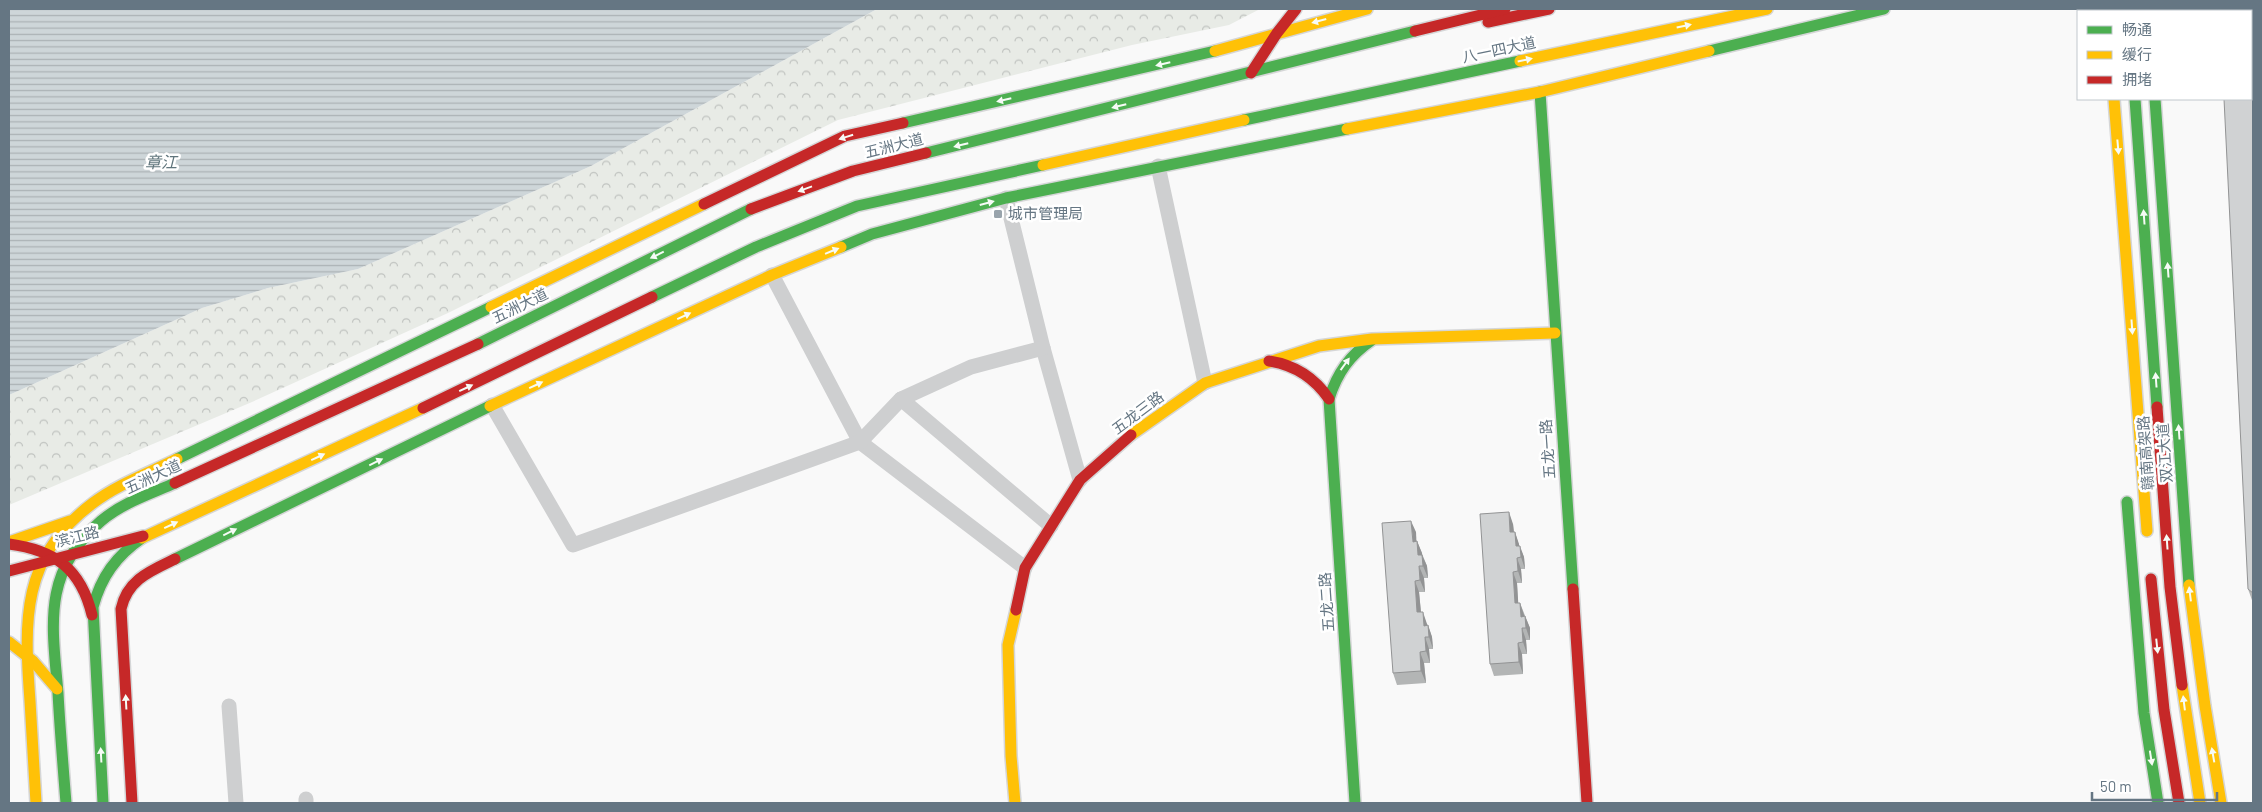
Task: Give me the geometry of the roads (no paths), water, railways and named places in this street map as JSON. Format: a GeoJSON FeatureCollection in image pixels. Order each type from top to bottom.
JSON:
{"type":"FeatureCollection","features":[{"type":"Feature","properties":{"kind":"main road"},"geometry":{"type":"LineString","coordinates":[[1251,73],[1277,33],[1296,9]]}},
{"type":"Feature","properties":{"kind":"main road"},"geometry":{"type":"LineString","coordinates":[[36,803],[27,656],[27,615],[33,587],[53,559],[62,532],[71,521],[93,502],[109,492],[845,136],[1181,60],[1367,9]]}},
{"type":"Feature","properties":{"kind":"main road"},"geometry":{"type":"LineString","coordinates":[[1251,73],[1505,9]]}},
{"type":"Feature","properties":{"kind":"main road"},"geometry":{"type":"LineString","coordinates":[[1251,73],[1549,9]]}},
{"type":"Feature","properties":{"kind":"main road","name":"八一四大道"},"geometry":{"type":"LineString","coordinates":[[1238,122],[1767,9]]}},
{"type":"Feature","properties":{"kind":"main road"},"geometry":{"type":"LineString","coordinates":[[121,609],[128,588],[140,576],[492,405],[772,275],[872,234],[1006,198],[1158,166],[1540,92],[1884,9]]}},
{"type":"Feature","properties":{"kind":"main road"},"geometry":{"type":"LineString","coordinates":[[92,620],[100,582],[111,564],[132,544],[481,381],[756,248],[857,206],[1238,122],[1585,35]]}},
{"type":"Feature","properties":{"kind":"main road","name":"五洲大道"},"geometry":{"type":"LineString","coordinates":[[66,803],[52,621],[53,603],[57,586],[53,559],[71,554],[82,538],[103,519],[147,496],[469,348],[747,211],[853,171],[1251,73]]}},
{"type":"Feature","properties":{"kind":"main road","name":"五龙一路"},"geometry":{"type":"LineString","coordinates":[[1540,92],[1587,803]]}},
{"type":"Feature","properties":{"kind":"main road","name":"赣南高架路"},"geometry":{"type":"LineString","coordinates":[[2114,100],[2148,542]]}},
{"type":"Feature","properties":{"kind":"main road","name":"赣南高架路"},"geometry":{"type":"LineString","coordinates":[[2136,100],[2170,587],[2185,708],[2200,803]]}},
{"type":"Feature","properties":{"kind":"main road","name":"双江大道"},"geometry":{"type":"LineString","coordinates":[[2155,100],[2189,585],[2205,706],[2221,803]]}},
{"type":"Feature","properties":{"kind":"main road","name":"五龙三路"},"geometry":{"type":"LineString","coordinates":[[1015,803],[1011,756],[1008,645],[1025,568],[1080,480],[1138,429],[1205,383],[1319,346],[1372,339],[1555,333]]}},
{"type":"Feature","properties":{"kind":"main road"},"geometry":{"type":"LineString","coordinates":[[1329,399],[1332,387],[1344,364],[1372,339]]}},
{"type":"Feature","properties":{"kind":"main road"},"geometry":{"type":"LineString","coordinates":[[1268,361],[1291,365],[1301,370],[1318,383],[1329,399]]}},
{"type":"Feature","properties":{"kind":"main road","name":"五龙二路"},"geometry":{"type":"LineString","coordinates":[[1329,399],[1355,803]]}},
{"type":"Feature","properties":{"kind":"main road"},"geometry":{"type":"LineString","coordinates":[[2126,488],[2144,713],[2158,803]]}},
{"type":"Feature","properties":{"kind":"main road","name":"滨江路"},"geometry":{"type":"LineString","coordinates":[[9,543],[147,496]]}},
{"type":"Feature","properties":{"kind":"main road"},"geometry":{"type":"LineString","coordinates":[[38,532],[62,532],[82,538],[96,548],[111,564],[119,582],[132,803]]}},
{"type":"Feature","properties":{"kind":"main road","name":"滨江路"},"geometry":{"type":"LineString","coordinates":[[71,554],[153,533]]}},
{"type":"Feature","properties":{"kind":"main road"},"geometry":{"type":"LineString","coordinates":[[9,543],[35,548],[53,559],[83,586],[88,597],[92,620],[104,803]]}},
{"type":"Feature","properties":{"kind":"main road","name":"滨江路"},"geometry":{"type":"LineString","coordinates":[[9,571],[53,559]]}},
{"type":"Feature","properties":{"kind":"main road"},"geometry":{"type":"LineString","coordinates":[[2150,572],[2164,710],[2179,803]]}},
{"type":"Feature","properties":{"kind":"main road"},"geometry":{"type":"LineString","coordinates":[[9,642],[27,656],[57,689]]}},
{"type":"Feature","properties":{"kind":"street"},"geometry":{"type":"LineString","coordinates":[[1158,166],[1205,383]]}},
{"type":"Feature","properties":{"kind":"street"},"geometry":{"type":"LineString","coordinates":[[1006,198],[1043,348],[1080,480]]}},
{"type":"Feature","properties":{"kind":"street"},"geometry":{"type":"LineString","coordinates":[[772,275],[860,442],[1025,568]]}},
{"type":"Feature","properties":{"kind":"street"},"geometry":{"type":"LineString","coordinates":[[492,405],[573,545],[860,442],[900,399],[971,367],[1043,348]]}},
{"type":"Feature","properties":{"kind":"street"},"geometry":{"type":"LineString","coordinates":[[900,399],[1051,526]]}},
{"type":"Feature","properties":{"kind":"street"},"geometry":{"type":"LineString","coordinates":[[229,706],[236,803]]}},
{"type":"Feature","properties":{"kind":"water","name":"章江"},"geometry":{"type":"Polygon","coordinates":[[[9,9],[877,9],[591,166],[358,269],[268,288],[202,308],[9,395],[9,9]]]}},
{"type":"Feature","properties":{"kind":"place","name":"城市管理局"},"geometry":{"type":"Point","coordinates":[998,214]}}]}
